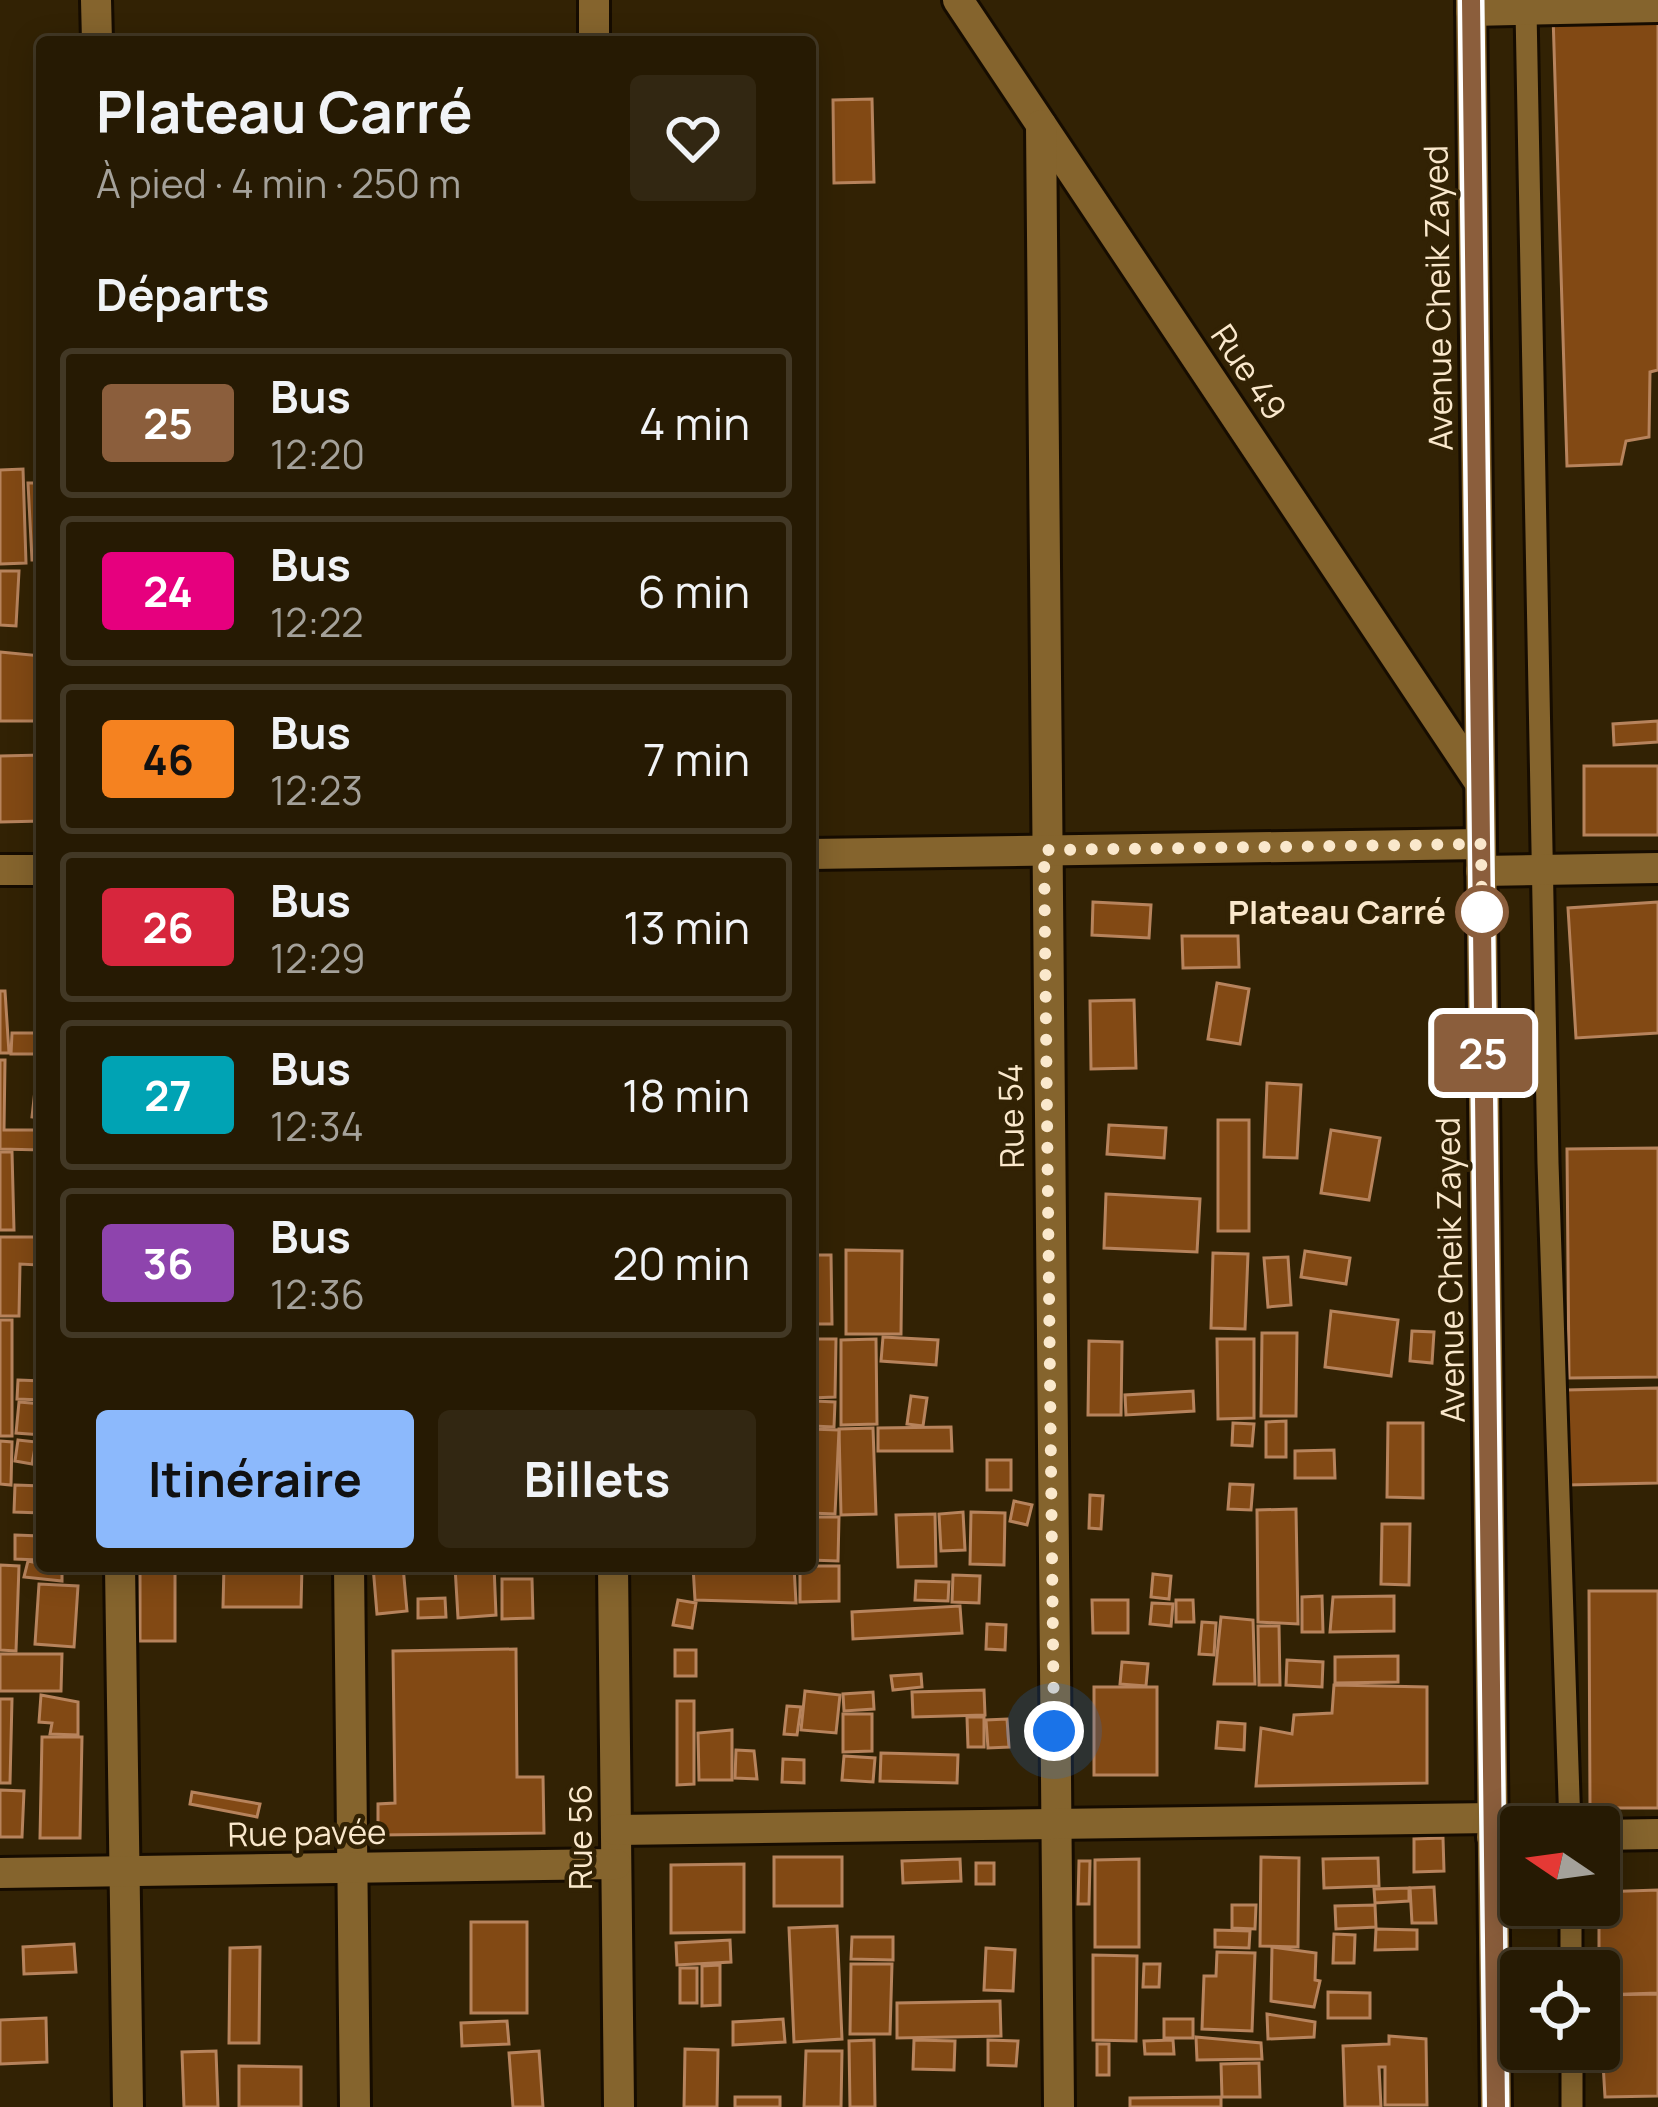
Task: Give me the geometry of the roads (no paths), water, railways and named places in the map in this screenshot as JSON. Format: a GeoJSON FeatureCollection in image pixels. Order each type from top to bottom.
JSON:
{"type":"FeatureCollection","features":[{"type":"Feature","properties":{"kind":"street"},"geometry":{"type":"LineString","coordinates":[[96,0],[97,36]]}},
{"type":"Feature","properties":{"kind":"street"},"geometry":{"type":"LineString","coordinates":[[594,0],[595,36]]}},
{"type":"Feature","properties":{"kind":"street","name":"Rue 49"},"geometry":{"type":"LineString","coordinates":[[958,0],[1480,784]]}},
{"type":"Feature","properties":{"kind":"street"},"geometry":{"type":"LineString","coordinates":[[1471,6],[1526,10],[1658,7]]}},
{"type":"Feature","properties":{"kind":"street","name":"Avenue Cheik Zayed"},"geometry":{"type":"LineString","coordinates":[[1471,6],[1481,858],[1501,1806]]}},
{"type":"Feature","properties":{"kind":"street","name":"Rue 54"},"geometry":{"type":"LineString","coordinates":[[1041,124],[1059,2107]]}},
{"type":"Feature","properties":{"kind":"street"},"geometry":{"type":"LineString","coordinates":[[816,854],[1044,850],[1481,858],[1543,870],[1658,868]]}},
{"type":"Feature","properties":{"kind":"street"},"geometry":{"type":"LineString","coordinates":[[0,871],[36,870]]}},
{"type":"Feature","properties":{"kind":"street"},"geometry":{"type":"LineString","coordinates":[[120,1572],[128,2107]]}},
{"type":"Feature","properties":{"kind":"street"},"geometry":{"type":"LineString","coordinates":[[349,1572],[355,2107]]}},
{"type":"Feature","properties":{"kind":"street","name":"Rue 56"},"geometry":{"type":"LineString","coordinates":[[613,1572],[619,2107]]}},
{"type":"Feature","properties":{"kind":"street"},"geometry":{"type":"LineString","coordinates":[[616,1831],[1055,1824],[1500,1830]]}},
{"type":"Feature","properties":{"kind":"street"},"geometry":{"type":"LineString","coordinates":[[1620,1835],[1658,1834]]}},
{"type":"Feature","properties":{"kind":"street","name":"Rue pavée"},"geometry":{"type":"LineString","coordinates":[[0,1874],[616,1864]]}},
{"type":"Feature","properties":{"kind":"street","name":"Avenue Cheik Zayed"},"geometry":{"type":"LineString","coordinates":[[1496,2107],[1500,1922]]}},
{"type":"Feature","properties":{"kind":"lane"},"geometry":{"type":"LineString","coordinates":[[1526,10],[1543,870],[1569,1806]]}},
{"type":"Feature","properties":{"kind":"lane"},"geometry":{"type":"LineString","coordinates":[[1571,2070],[1572,2107]]}},
{"type":"Feature","properties":{"kind":"place","name":"Plateau Carré"},"geometry":{"type":"Point","coordinates":[1482,912]}}]}
